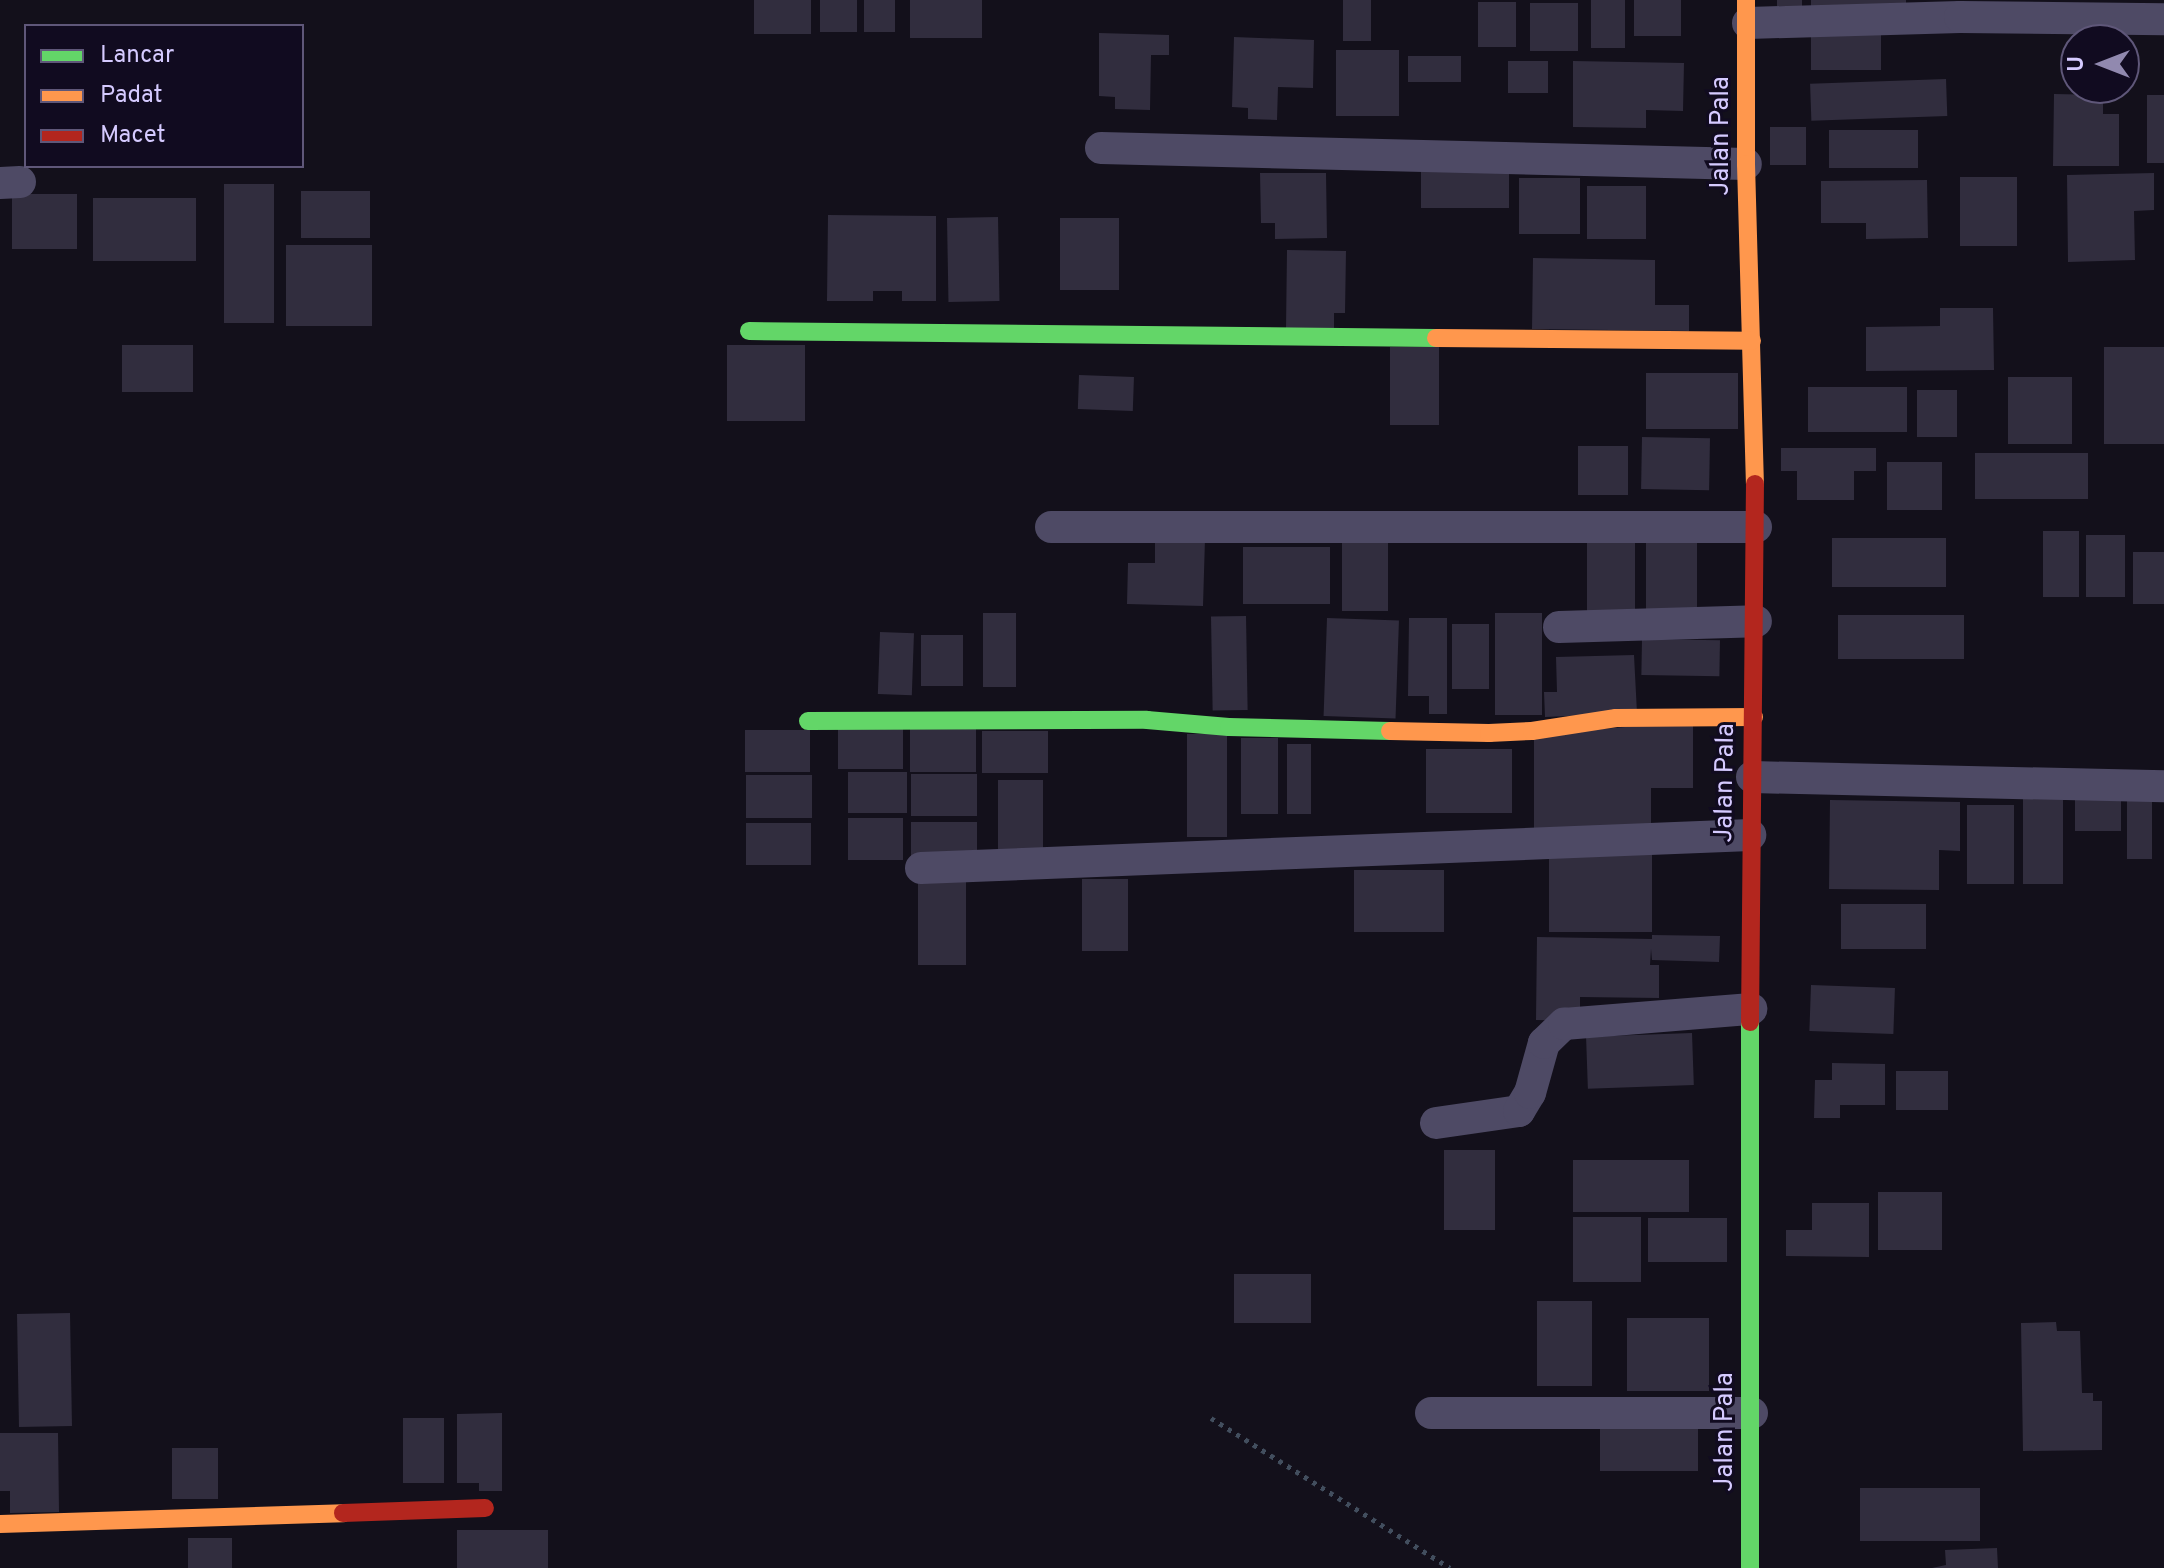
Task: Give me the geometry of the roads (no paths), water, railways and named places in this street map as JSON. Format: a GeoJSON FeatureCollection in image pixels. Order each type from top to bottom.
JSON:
{"type":"FeatureCollection","features":[{"type":"Feature","properties":{"kind":"street"},"geometry":{"type":"LineString","coordinates":[[1747,11],[2164,19]]}},
{"type":"Feature","properties":{"kind":"street","name":"Jalan Pala"},"geometry":{"type":"LineString","coordinates":[[1747,11],[1746,164],[1756,527],[1750,835],[1750,1568]]}},
{"type":"Feature","properties":{"kind":"street"},"geometry":{"type":"LineString","coordinates":[[1101,148],[1746,164]]}},
{"type":"Feature","properties":{"kind":"street"},"geometry":{"type":"LineString","coordinates":[[749,331],[1752,341]]}},
{"type":"Feature","properties":{"kind":"street"},"geometry":{"type":"LineString","coordinates":[[1051,527],[1756,527]]}},
{"type":"Feature","properties":{"kind":"street"},"geometry":{"type":"LineString","coordinates":[[1559,627],[1756,621]]}},
{"type":"Feature","properties":{"kind":"street"},"geometry":{"type":"LineString","coordinates":[[808,721],[1147,720],[1229,727],[1489,733],[1532,731],[1616,718],[1754,717]]}},
{"type":"Feature","properties":{"kind":"street"},"geometry":{"type":"LineString","coordinates":[[1752,777],[2164,786]]}},
{"type":"Feature","properties":{"kind":"street"},"geometry":{"type":"LineString","coordinates":[[921,868],[1750,835]]}},
{"type":"Feature","properties":{"kind":"street"},"geometry":{"type":"LineString","coordinates":[[1436,1123],[1519,1111],[1530,1093],[1541,1050],[1548,1037],[1564,1024],[1751,1009]]}},
{"type":"Feature","properties":{"kind":"street"},"geometry":{"type":"LineString","coordinates":[[1431,1413],[1752,1413]]}},
{"type":"Feature","properties":{"kind":"street"},"geometry":{"type":"LineString","coordinates":[[0,1524],[485,1508]]}}]}
